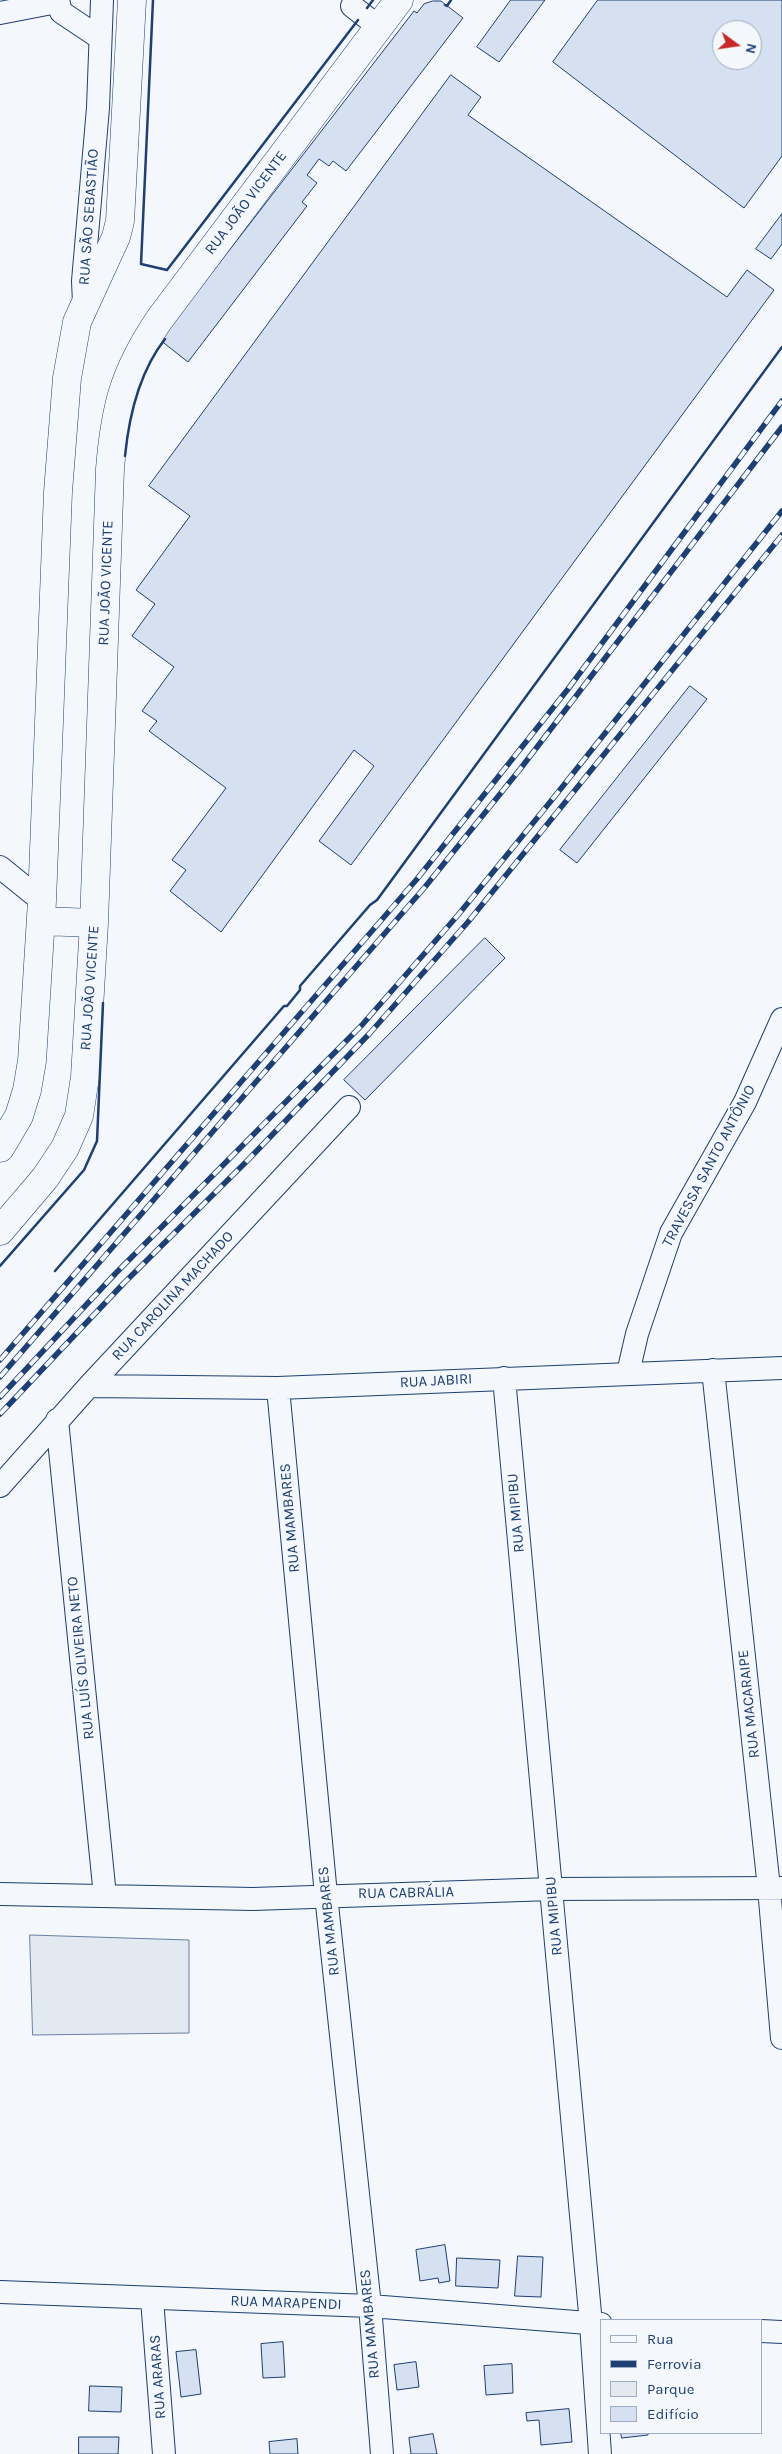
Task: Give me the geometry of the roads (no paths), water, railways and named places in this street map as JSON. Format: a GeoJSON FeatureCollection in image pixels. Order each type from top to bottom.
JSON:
{"type":"FeatureCollection","features":[{"type":"Feature","properties":{"kind":"main road","name":"RUA SÃO SEBASTIÃO"},"geometry":{"type":"LineString","coordinates":[[84,303],[109,254],[120,221],[132,0]]}},
{"type":"Feature","properties":{"kind":"main road","name":"RUA JOÃO VICENTE"},"geometry":{"type":"LineString","coordinates":[[0,1231],[45,1178],[65,1148],[79,1116],[85,1077],[94,923],[110,469],[115,418],[121,394],[137,354],[159,320],[399,0]]}},
{"type":"Feature","properties":{"kind":"main road"},"geometry":{"type":"LineString","coordinates":[[0,1148],[19,1116],[27,1090],[32,1061],[42,911],[58,492],[70,358],[84,303]]}},
{"type":"Feature","properties":{"kind":"main road"},"geometry":{"type":"LineString","coordinates":[[42,911],[94,923]]}},
{"type":"Feature","properties":{"kind":"street","name":"RUA SÃO SEBASTIÃO"},"geometry":{"type":"LineString","coordinates":[[84,303],[83,281],[98,108],[102,0]]}},
{"type":"Feature","properties":{"kind":"street"},"geometry":{"type":"LineString","coordinates":[[0,13],[57,1],[61,12],[100,38]]}},
{"type":"Feature","properties":{"kind":"street"},"geometry":{"type":"LineString","coordinates":[[351,2],[379,27]]}},
{"type":"Feature","properties":{"kind":"street"},"geometry":{"type":"LineString","coordinates":[[0,867],[42,911]]}},
{"type":"Feature","properties":{"kind":"street","name":"TRAVESSA SANTO ANTÔNIO"},"geometry":{"type":"LineString","coordinates":[[628,1373],[643,1315],[671,1233],[745,1102],[782,1019]]}},
{"type":"Feature","properties":{"kind":"street","name":"RUA CAROLINA MACHADO"},"geometry":{"type":"LineString","coordinates":[[0,1486],[57,1420],[349,1108]]}},
{"type":"Feature","properties":{"kind":"street","name":"RUA JABIRI"},"geometry":{"type":"LineString","coordinates":[[89,1386],[278,1388],[782,1368]]}},
{"type":"Feature","properties":{"kind":"street","name":"RUA MACARAIPE"},"geometry":{"type":"LineString","coordinates":[[713,1370],[775,1888],[782,2038]]}},
{"type":"Feature","properties":{"kind":"street","name":"RUA MIPIBU"},"geometry":{"type":"LineString","coordinates":[[504,1378],[552,1890],[596,2324],[600,2454]]}},
{"type":"Feature","properties":{"kind":"street","name":"RUA MAMBARES"},"geometry":{"type":"LineString","coordinates":[[278,1388],[326,1895],[370,2306],[382,2454]]}},
{"type":"Feature","properties":{"kind":"street","name":"RUA LUÍS OLIVEIRA NETO"},"geometry":{"type":"LineString","coordinates":[[57,1420],[105,1896]]}},
{"type":"Feature","properties":{"kind":"street","name":"RUA CABRÁLIA"},"geometry":{"type":"LineString","coordinates":[[0,1894],[253,1899],[326,1895],[552,1890],[775,1888]]}},
{"type":"Feature","properties":{"kind":"street","name":"RUA MARAPENDI"},"geometry":{"type":"LineString","coordinates":[[0,2292],[370,2306],[596,2324]]}},
{"type":"Feature","properties":{"kind":"street","name":"RUA ARARAS"},"geometry":{"type":"LineString","coordinates":[[152,2299],[164,2454]]}},
{"type":"Feature","properties":{"kind":"street"},"geometry":{"type":"LineString","coordinates":[[762,2331],[782,2332]]}},
{"type":"Feature","properties":{"kind":"railway"},"geometry":{"type":"LineString","coordinates":[[0,1360],[417,879],[568,689],[782,401]]}},
{"type":"Feature","properties":{"kind":"railway"},"geometry":{"type":"LineString","coordinates":[[0,1377],[425,887],[521,768],[782,427]]}},
{"type":"Feature","properties":{"kind":"railway"},"geometry":{"type":"LineString","coordinates":[[0,1397],[115,1274],[362,1025],[458,915],[782,511]]}},
{"type":"Feature","properties":{"kind":"railway"},"geometry":{"type":"LineString","coordinates":[[0,1414],[124,1283],[248,1160],[370,1033],[468,922],[782,535]]}}]}
